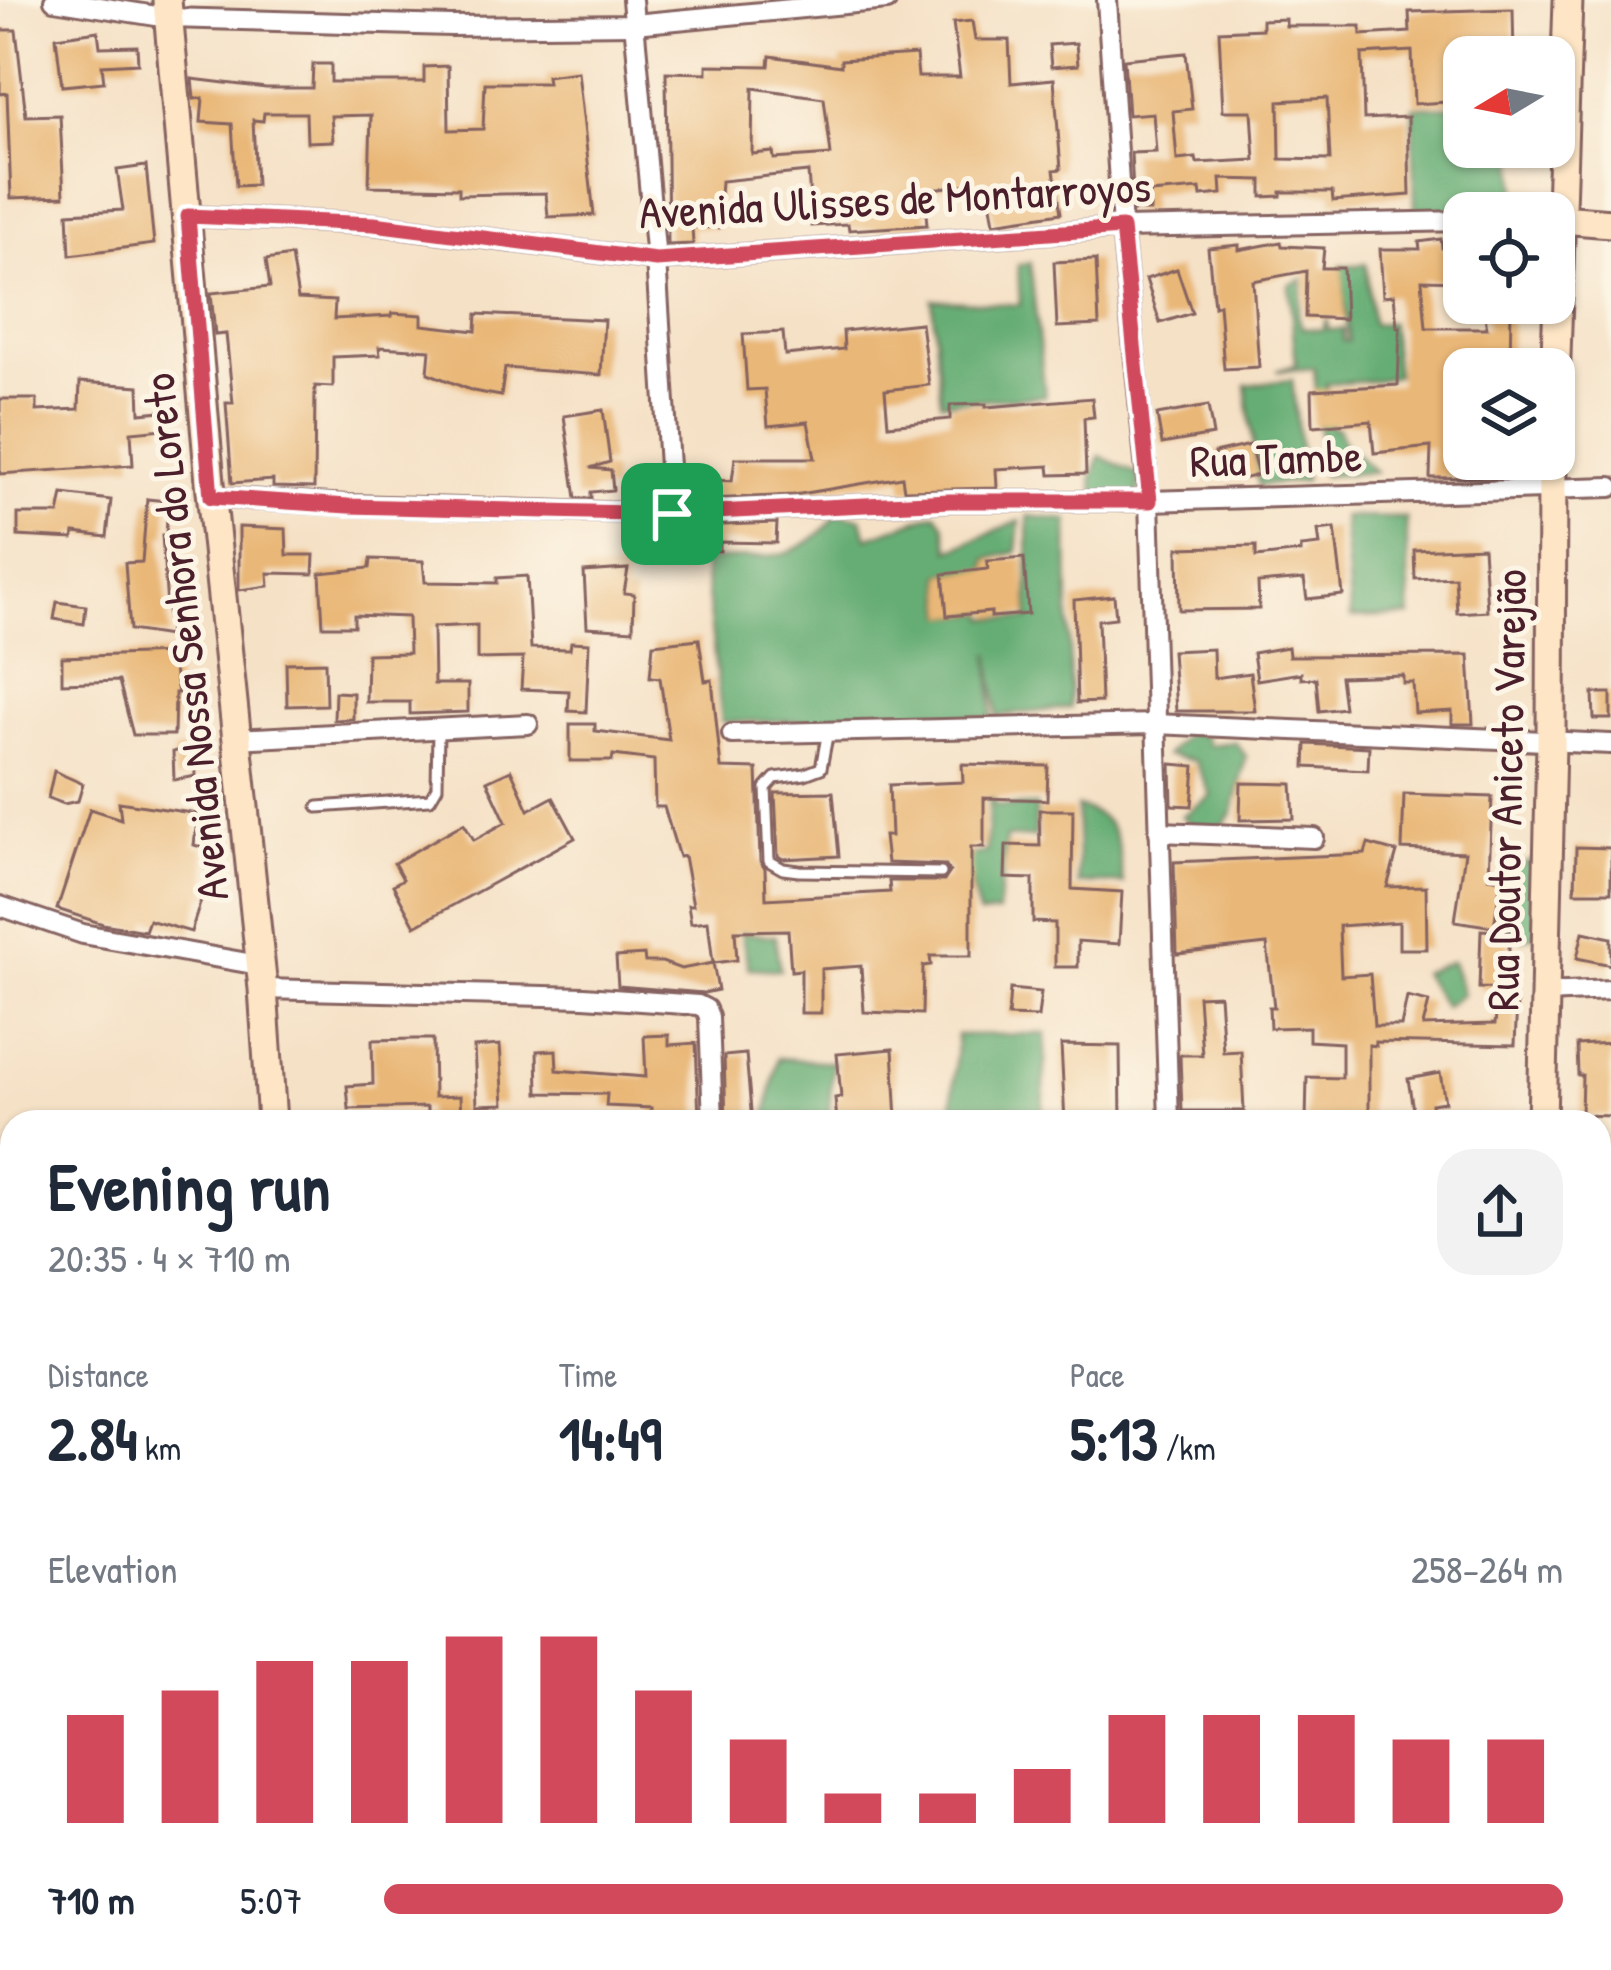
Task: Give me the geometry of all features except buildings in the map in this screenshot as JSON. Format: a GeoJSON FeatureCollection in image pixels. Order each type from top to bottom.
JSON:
{"type":"FeatureCollection","features":[{"type":"Feature","properties":{"kind":"street"},"geometry":{"type":"LineString","coordinates":[[54,0],[300,24],[634,25],[886,0]]}},
{"type":"Feature","properties":{"kind":"street"},"geometry":{"type":"LineString","coordinates":[[632,0],[656,260],[672,514]]}},
{"type":"Feature","properties":{"kind":"street"},"geometry":{"type":"LineString","coordinates":[[1107,0],[1122,228],[1150,501],[1169,1110]]}},
{"type":"Feature","properties":{"kind":"street"},"geometry":{"type":"LineString","coordinates":[[1559,192],[1568,0]]}},
{"type":"Feature","properties":{"kind":"street","name":"Avenida Nossa Senhora do Loreto"},"geometry":{"type":"LineString","coordinates":[[168,9],[271,1110]]}},
{"type":"Feature","properties":{"kind":"street","name":"Avenida Ulisses de Montarroyos"},"geometry":{"type":"LineString","coordinates":[[188,216],[374,224],[656,260],[1122,228],[1443,221]]}},
{"type":"Feature","properties":{"kind":"street"},"geometry":{"type":"LineString","coordinates":[[1575,220],[1611,223]]}},
{"type":"Feature","properties":{"kind":"street","name":"Rua Tambe"},"geometry":{"type":"LineString","coordinates":[[1575,478],[1611,487]]}},
{"type":"Feature","properties":{"kind":"street","name":"Rua Tambe"},"geometry":{"type":"LineString","coordinates":[[211,497],[348,506],[672,514],[950,501],[1150,501],[1452,480]]}},
{"type":"Feature","properties":{"kind":"street","name":"Rua Doutor Aniceto Varejão"},"geometry":{"type":"LineString","coordinates":[[1542,1110],[1552,744],[1552,480]]}},
{"type":"Feature","properties":{"kind":"street"},"geometry":{"type":"LineString","coordinates":[[236,739],[528,724]]}},
{"type":"Feature","properties":{"kind":"street"},"geometry":{"type":"LineString","coordinates":[[732,734],[1155,724],[1611,744]]}},
{"type":"Feature","properties":{"kind":"street"},"geometry":{"type":"LineString","coordinates":[[1159,832],[1314,838]]}},
{"type":"Feature","properties":{"kind":"street"},"geometry":{"type":"LineString","coordinates":[[0,906],[82,934],[261,977],[698,1005],[709,1017],[713,1110]]}},
{"type":"Feature","properties":{"kind":"street"},"geometry":{"type":"LineString","coordinates":[[1545,993],[1611,990]]}},
{"type":"Feature","properties":{"kind":"lane"},"geometry":{"type":"LineString","coordinates":[[318,807],[430,799],[437,787],[438,729]]}},
{"type":"Feature","properties":{"kind":"lane"},"geometry":{"type":"LineString","coordinates":[[828,731],[821,768],[775,778],[766,788],[769,861],[799,871],[941,873]]}},
{"type":"Feature","properties":{"kind":"green space"},"geometry":{"type":"Polygon","coordinates":[[[1443,106],[1443,168],[1516,168],[1517,192],[1443,192],[1443,212],[1415,213],[1413,107],[1443,106]]]}},
{"type":"Feature","properties":{"kind":"green space"},"geometry":{"type":"Polygon","coordinates":[[[1030,263],[1045,396],[941,402],[932,299],[1020,305],[1018,265],[1030,263]]]}},
{"type":"Feature","properties":{"kind":"green space"},"geometry":{"type":"Polygon","coordinates":[[[1366,264],[1372,324],[1390,323],[1396,375],[1326,384],[1331,428],[1338,428],[1344,443],[1375,472],[1323,476],[1314,368],[1277,371],[1296,365],[1289,285],[1303,279],[1298,314],[1302,328],[1322,330],[1327,318],[1328,330],[1343,329],[1343,341],[1348,341],[1341,266],[1366,264]]]}},
{"type":"Feature","properties":{"kind":"green space"},"geometry":{"type":"Polygon","coordinates":[[[1292,380],[1304,481],[1258,486],[1246,385],[1292,380]]]}},
{"type":"Feature","properties":{"kind":"green space"},"geometry":{"type":"Polygon","coordinates":[[[1100,456],[1139,475],[1138,505],[1128,511],[1096,497],[1092,478],[1100,456]]]}},
{"type":"Feature","properties":{"kind":"green space"},"geometry":{"type":"Polygon","coordinates":[[[936,513],[944,523],[950,550],[1020,521],[1017,552],[987,559],[986,570],[942,574],[946,616],[986,613],[987,618],[1029,619],[1028,516],[1068,520],[1070,708],[997,716],[990,653],[992,717],[722,722],[703,560],[794,550],[837,514],[862,518],[867,538],[936,513]]]}},
{"type":"Feature","properties":{"kind":"green space"},"geometry":{"type":"Polygon","coordinates":[[[1343,517],[1406,518],[1410,616],[1351,618],[1343,517]]]}},
{"type":"Feature","properties":{"kind":"green space"},"geometry":{"type":"Polygon","coordinates":[[[1188,732],[1206,737],[1208,745],[1235,742],[1246,756],[1233,812],[1221,828],[1192,824],[1182,816],[1211,796],[1195,761],[1166,755],[1188,732]]]}},
{"type":"Feature","properties":{"kind":"green space"},"geometry":{"type":"Polygon","coordinates":[[[991,782],[995,806],[1036,806],[1035,837],[1006,838],[998,913],[979,915],[966,865],[971,855],[986,852],[991,782]]]}},
{"type":"Feature","properties":{"kind":"green space"},"geometry":{"type":"Polygon","coordinates":[[[1077,807],[1102,818],[1114,834],[1123,883],[1078,884],[1077,807]]]}},
{"type":"Feature","properties":{"kind":"green space"},"geometry":{"type":"Polygon","coordinates":[[[1539,858],[1536,935],[1521,939],[1492,918],[1511,869],[1539,858]]]}},
{"type":"Feature","properties":{"kind":"green space"},"geometry":{"type":"Polygon","coordinates":[[[741,933],[775,936],[780,970],[749,968],[741,933]]]}},
{"type":"Feature","properties":{"kind":"green space"},"geometry":{"type":"Polygon","coordinates":[[[1452,961],[1463,994],[1444,1007],[1422,973],[1452,961]]]}},
{"type":"Feature","properties":{"kind":"green space"},"geometry":{"type":"Polygon","coordinates":[[[1046,1034],[1043,1110],[952,1110],[957,1035],[1046,1034]]]}},
{"type":"Feature","properties":{"kind":"green space"},"geometry":{"type":"Polygon","coordinates":[[[778,1058],[833,1062],[829,1110],[767,1110],[778,1058]]]}},
{"type":"Feature","properties":{"kind":"route"},"geometry":{"type":"LineString","coordinates":[[188,216],[374,224],[656,260],[1122,228],[1150,501],[950,501],[672,514],[348,506],[211,497],[188,216]]}}]}
